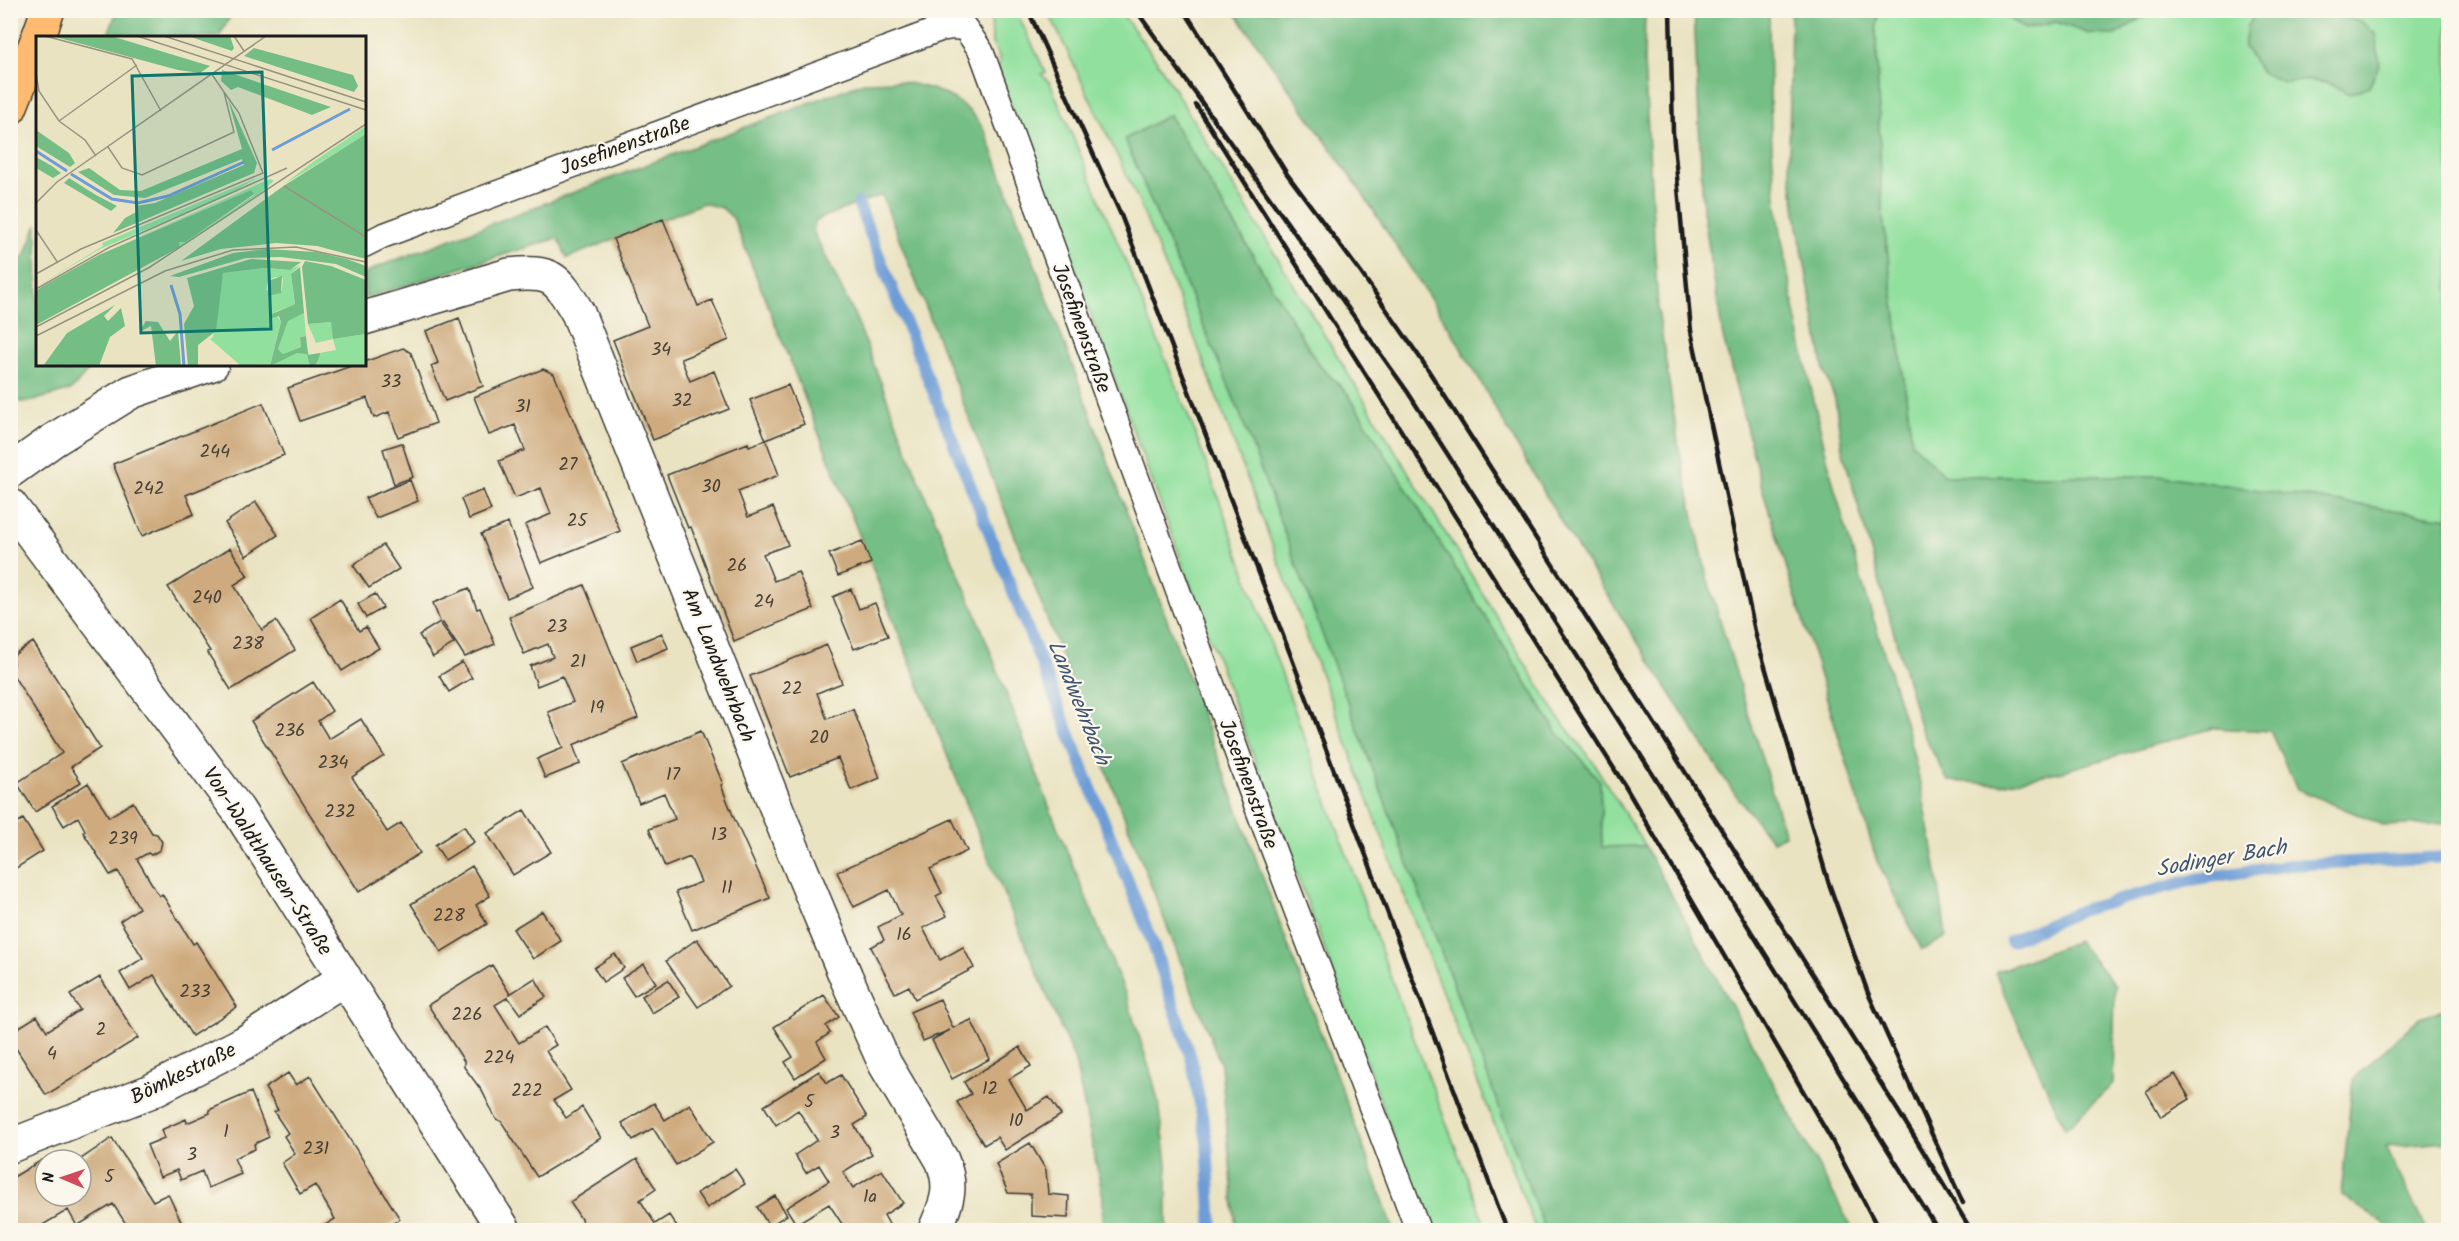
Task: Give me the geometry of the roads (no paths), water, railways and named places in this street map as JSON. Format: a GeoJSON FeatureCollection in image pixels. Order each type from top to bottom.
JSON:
{"type":"FeatureCollection","features":[{"type":"Feature","properties":{"kind":"highway"},"geometry":{"type":"LineString","coordinates":[[39,36],[48,10]]}},
{"type":"Feature","properties":{"kind":"highway"},"geometry":{"type":"LineString","coordinates":[[10,108],[36,43]]}},
{"type":"Feature","properties":{"kind":"street","name":"Am Landwehrbach"},"geometry":{"type":"LineString","coordinates":[[366,317],[509,275],[532,273],[549,275],[564,289],[578,313],[846,977],[885,1064],[948,1174],[948,1198],[935,1230]]}},
{"type":"Feature","properties":{"kind":"street"},"geometry":{"type":"LineString","coordinates":[[10,471],[52,441],[131,392],[194,367]]}},
{"type":"Feature","properties":{"kind":"street","name":"Von-Waldthausen-Straße"},"geometry":{"type":"LineString","coordinates":[[10,505],[238,810],[504,1230]]}},
{"type":"Feature","properties":{"kind":"street","name":"Bömkestraße"},"geometry":{"type":"LineString","coordinates":[[10,1146],[149,1092],[244,1043],[345,978]]}},
{"type":"Feature","properties":{"kind":"lane","name":"Josefinenstraße"},"geometry":{"type":"LineString","coordinates":[[366,243],[393,231],[940,29],[965,28],[981,51],[1251,791],[1418,1230]]}},
{"type":"Feature","properties":{"kind":"waterway","name":"Landwehrbach"},"geometry":{"type":"LineString","coordinates":[[858,203],[1153,944],[1192,1061],[1207,1142],[1212,1230]]}},
{"type":"Feature","properties":{"kind":"waterway","name":"Sodinger Bach"},"geometry":{"type":"LineString","coordinates":[[2010,941],[2082,910],[2196,879],[2290,865],[2448,857]]}},
{"type":"Feature","properties":{"kind":"railway"},"geometry":{"type":"LineString","coordinates":[[1028,10],[1121,215],[1289,651],[1507,1230]]}},
{"type":"Feature","properties":{"kind":"railway"},"geometry":{"type":"LineString","coordinates":[[1136,10],[1407,391],[1640,754],[1938,1230]]}},
{"type":"Feature","properties":{"kind":"railway"},"geometry":{"type":"LineString","coordinates":[[1184,10],[1287,174],[1361,273],[1421,359],[1660,732],[1971,1230]]}},
{"type":"Feature","properties":{"kind":"railway"},"geometry":{"type":"LineString","coordinates":[[1670,10],[1673,132],[1691,331],[1756,636],[1828,881],[1868,993],[1963,1203]]}},
{"type":"Feature","properties":{"kind":"railway"},"geometry":{"type":"LineString","coordinates":[[1196,105],[1625,786],[1831,1139],[1879,1230]]}}]}
